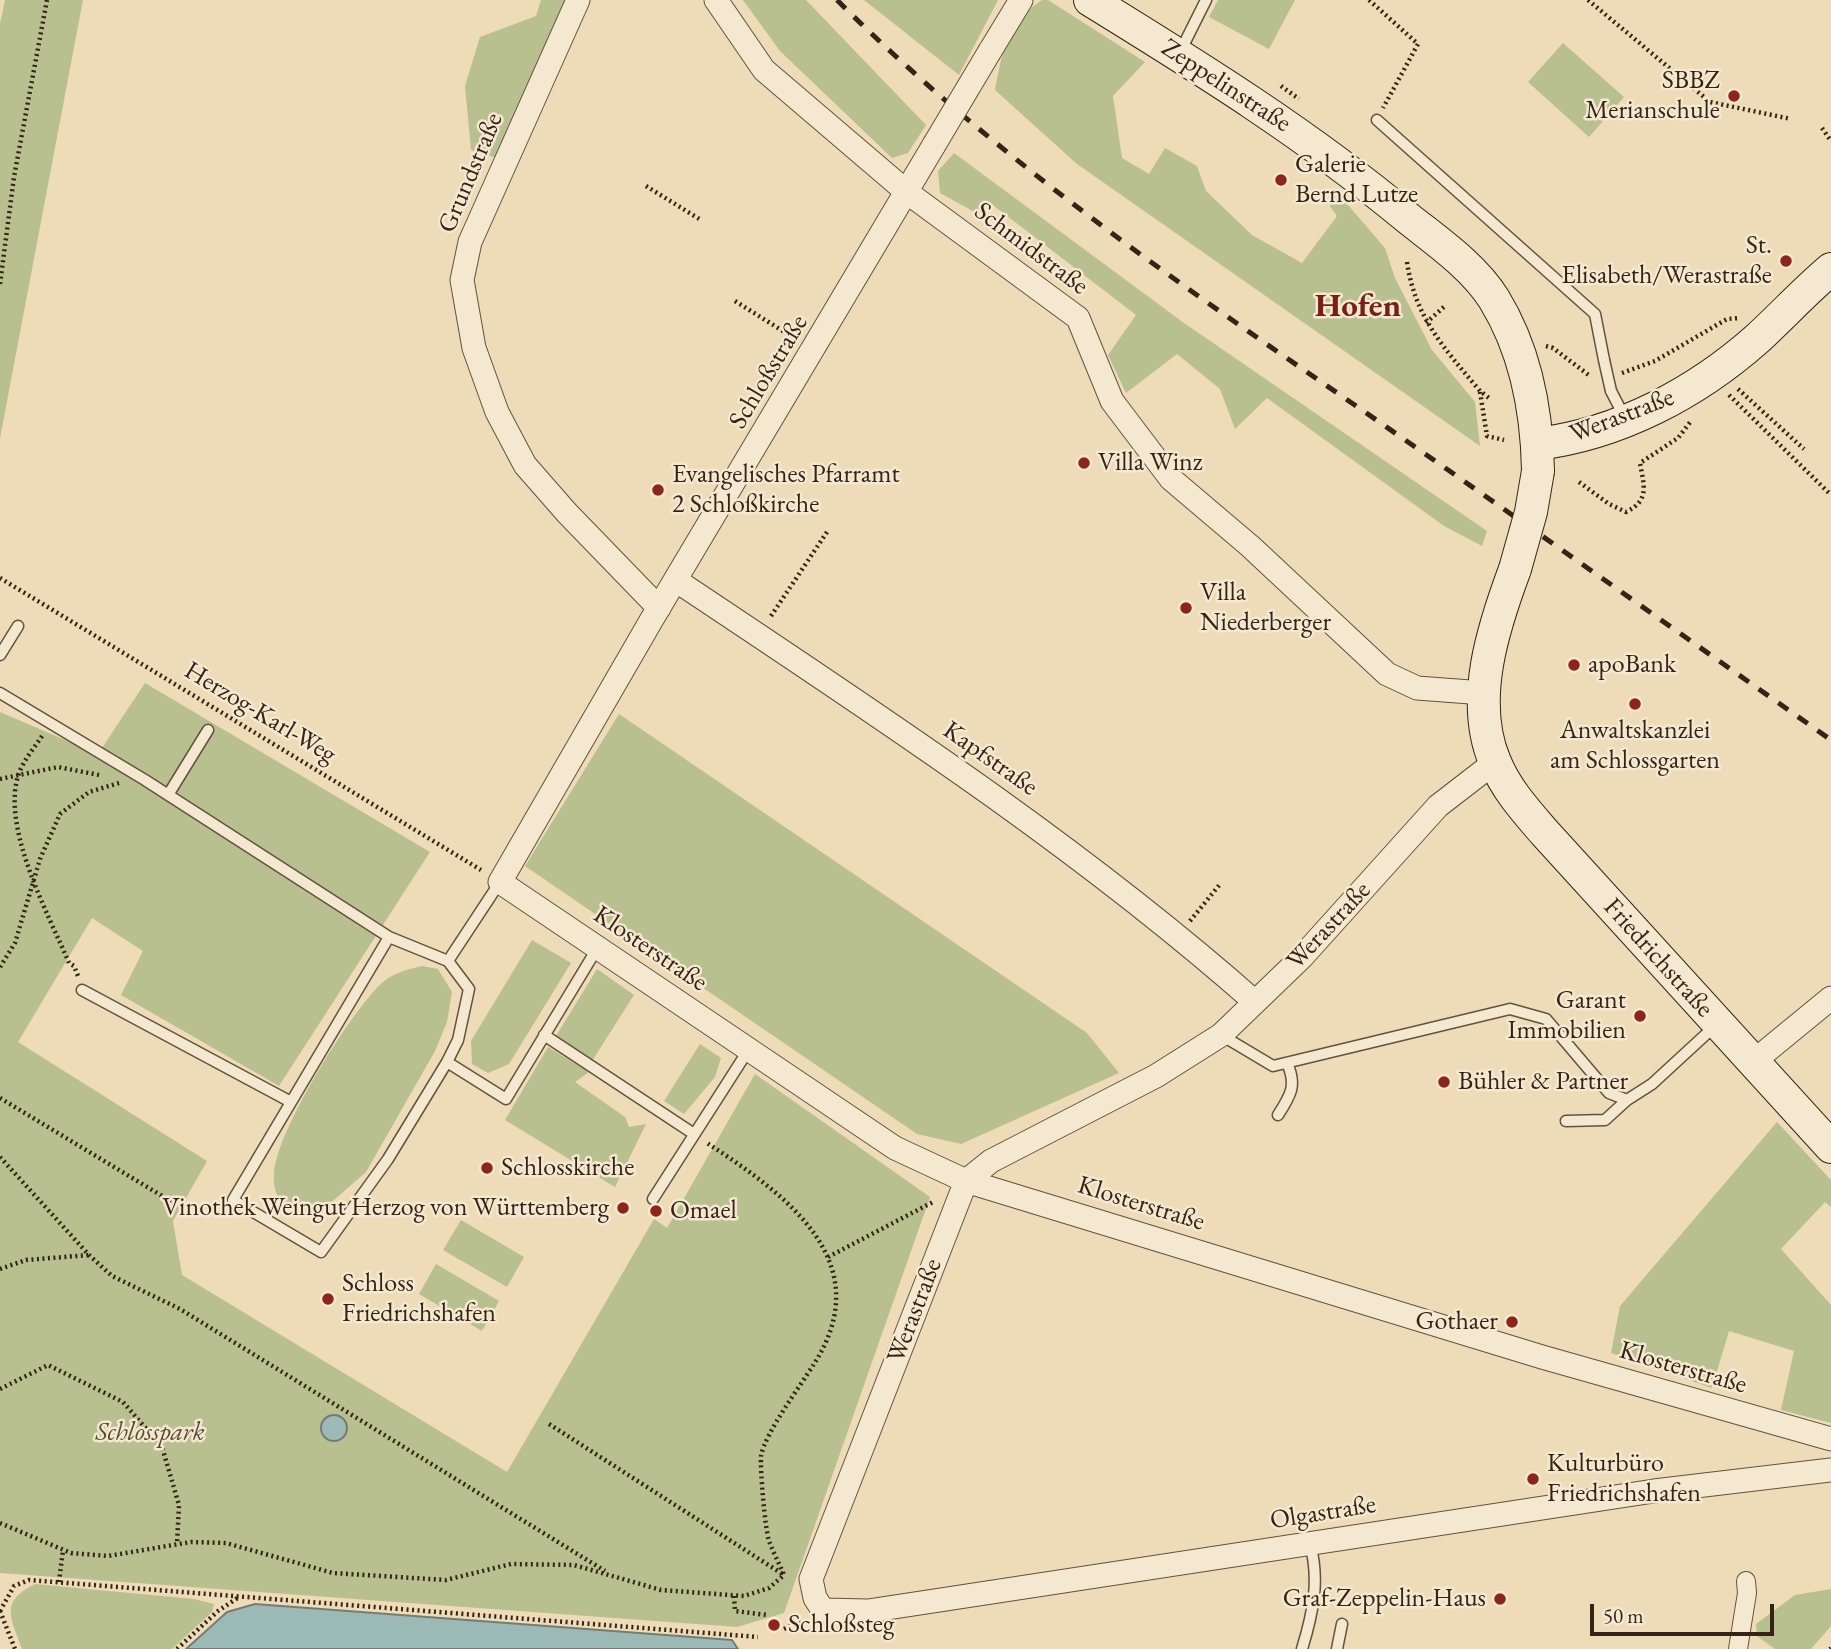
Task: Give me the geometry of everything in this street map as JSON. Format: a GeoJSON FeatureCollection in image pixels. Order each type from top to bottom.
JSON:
{"type":"FeatureCollection","features":[{"type":"Feature","properties":{"kind":"main road","name":"Zeppelinstraße"},"geometry":{"type":"LineString","coordinates":[[1090,0],[1277,116],[1368,185],[1469,270],[1492,297],[1517,348],[1530,389],[1538,458]]}},
{"type":"Feature","properties":{"kind":"main road","name":"Werastraße"},"geometry":{"type":"LineString","coordinates":[[1538,458],[1626,420],[1710,376],[1757,339],[1831,269]]}},
{"type":"Feature","properties":{"kind":"main road"},"geometry":{"type":"LineString","coordinates":[[1495,762],[1486,730],[1484,693],[1491,645],[1531,512],[1538,458]]}},
{"type":"Feature","properties":{"kind":"main road","name":"Friedrichstraße"},"geometry":{"type":"LineString","coordinates":[[1495,762],[1516,799],[1674,963],[1717,1024],[1759,1057],[1831,1147]]}},
{"type":"Feature","properties":{"kind":"street","name":"Grundstraße"},"geometry":{"type":"LineString","coordinates":[[578,0],[470,242],[463,280],[474,348],[497,412],[525,465],[567,513],[659,608]]}},
{"type":"Feature","properties":{"kind":"street","name":"Schmidstraße"},"geometry":{"type":"LineString","coordinates":[[716,0],[764,71],[908,193],[1078,318],[1112,401],[1164,471],[1387,674],[1417,688],[1484,693]]}},
{"type":"Feature","properties":{"kind":"street","name":"Schloßstraße"},"geometry":{"type":"LineString","coordinates":[[500,881],[659,608],[677,582],[1021,0]]}},
{"type":"Feature","properties":{"kind":"street","name":"Kapfstraße"},"geometry":{"type":"LineString","coordinates":[[677,582],[943,759],[1105,876],[1179,935],[1255,1002]]}},
{"type":"Feature","properties":{"kind":"street","name":"Werastraße"},"geometry":{"type":"LineString","coordinates":[[823,1610],[815,1598],[811,1580],[965,1181],[991,1161],[1156,1076],[1221,1035],[1302,957],[1438,806],[1495,762]]}},
{"type":"Feature","properties":{"kind":"street","name":"Klosterstraße"},"geometry":{"type":"LineString","coordinates":[[500,881],[905,1154],[965,1181],[1542,1357],[1831,1439]]}},
{"type":"Feature","properties":{"kind":"street"},"geometry":{"type":"LineString","coordinates":[[1759,1057],[1831,998]]}},
{"type":"Feature","properties":{"kind":"street","name":"Olgastraße"},"geometry":{"type":"LineString","coordinates":[[823,1610],[868,1612],[1730,1480],[1831,1470]]}},
{"type":"Feature","properties":{"kind":"street"},"geometry":{"type":"LineString","coordinates":[[1738,1649],[1747,1593],[1746,1581]]}},
{"type":"Feature","properties":{"kind":"lane"},"geometry":{"type":"LineString","coordinates":[[1178,54],[1206,0]]}},
{"type":"Feature","properties":{"kind":"lane"},"geometry":{"type":"LineString","coordinates":[[1377,120],[1595,314],[1611,391],[1626,420]]}},
{"type":"Feature","properties":{"kind":"lane"},"geometry":{"type":"LineString","coordinates":[[0,655],[18,626]]}},
{"type":"Feature","properties":{"kind":"lane"},"geometry":{"type":"LineString","coordinates":[[0,692],[169,795],[389,937],[448,961],[469,989],[458,1040],[447,1062],[388,1159],[321,1252],[233,1200],[389,937]]}},
{"type":"Feature","properties":{"kind":"lane"},"geometry":{"type":"LineString","coordinates":[[169,795],[208,730]]}},
{"type":"Feature","properties":{"kind":"lane"},"geometry":{"type":"LineString","coordinates":[[448,961],[500,881]]}},
{"type":"Feature","properties":{"kind":"lane"},"geometry":{"type":"LineString","coordinates":[[447,1062],[506,1098],[598,947]]}},
{"type":"Feature","properties":{"kind":"lane"},"geometry":{"type":"LineString","coordinates":[[82,990],[291,1102]]}},
{"type":"Feature","properties":{"kind":"lane"},"geometry":{"type":"LineString","coordinates":[[1221,1035],[1273,1066],[1510,1009],[1546,1019],[1609,1093],[1627,1100]]}},
{"type":"Feature","properties":{"kind":"lane"},"geometry":{"type":"LineString","coordinates":[[1566,1121],[1605,1120],[1627,1100],[1652,1084],[1717,1024]]}},
{"type":"Feature","properties":{"kind":"lane"},"geometry":{"type":"LineString","coordinates":[[544,1035],[694,1134]]}},
{"type":"Feature","properties":{"kind":"lane"},"geometry":{"type":"LineString","coordinates":[[653,1199],[749,1049]]}},
{"type":"Feature","properties":{"kind":"lane"},"geometry":{"type":"LineString","coordinates":[[1278,1115],[1293,1091],[1294,1078],[1287,1063]]}},
{"type":"Feature","properties":{"kind":"lane"},"geometry":{"type":"LineString","coordinates":[[1302,1649],[1313,1613],[1316,1567],[1310,1544]]}},
{"type":"Feature","properties":{"kind":"lane"},"geometry":{"type":"LineString","coordinates":[[1337,1649],[1342,1624]]}},
{"type":"Feature","properties":{"kind":"path"},"geometry":{"type":"LineString","coordinates":[[0,284],[14,177],[47,0]]}},
{"type":"Feature","properties":{"kind":"path"},"geometry":{"type":"LineString","coordinates":[[1369,0],[1419,44],[1377,120]]}},
{"type":"Feature","properties":{"kind":"path"},"geometry":{"type":"LineString","coordinates":[[1588,0],[1710,102],[1791,119]]}},
{"type":"Feature","properties":{"kind":"path"},"geometry":{"type":"LineString","coordinates":[[1822,128],[1831,141]]}},
{"type":"Feature","properties":{"kind":"path"},"geometry":{"type":"LineString","coordinates":[[646,186],[701,220]]}},
{"type":"Feature","properties":{"kind":"path"},"geometry":{"type":"LineString","coordinates":[[1407,262],[1409,278],[1426,323],[1480,391],[1489,398]]}},
{"type":"Feature","properties":{"kind":"path"},"geometry":{"type":"LineString","coordinates":[[735,301],[814,351]]}},
{"type":"Feature","properties":{"kind":"path"},"geometry":{"type":"LineString","coordinates":[[1426,323],[1446,305]]}},
{"type":"Feature","properties":{"kind":"path"},"geometry":{"type":"LineString","coordinates":[[1612,376],[1655,361],[1727,318],[1744,317]]}},
{"type":"Feature","properties":{"kind":"path"},"geometry":{"type":"LineString","coordinates":[[1553,348],[1584,373],[1602,380]]}},
{"type":"Feature","properties":{"kind":"path"},"geometry":{"type":"LineString","coordinates":[[1735,386],[1804,449]]}},
{"type":"Feature","properties":{"kind":"path"},"geometry":{"type":"LineString","coordinates":[[1480,391],[1487,436],[1504,440]]}},
{"type":"Feature","properties":{"kind":"path"},"geometry":{"type":"LineString","coordinates":[[1728,393],[1831,495]]}},
{"type":"Feature","properties":{"kind":"path"},"geometry":{"type":"LineString","coordinates":[[1580,482],[1609,504],[1626,512],[1640,505],[1646,493],[1640,463],[1678,438],[1696,415]]}},
{"type":"Feature","properties":{"kind":"path"},"geometry":{"type":"LineString","coordinates":[[758,635],[827,532]]}},
{"type":"Feature","properties":{"kind":"path","name":"Herzog-Karl-Weg"},"geometry":{"type":"LineString","coordinates":[[0,578],[500,881]]}},
{"type":"Feature","properties":{"kind":"path"},"geometry":{"type":"LineString","coordinates":[[50,723],[19,774],[13,806],[16,831],[33,879],[82,990]]}},
{"type":"Feature","properties":{"kind":"path"},"geometry":{"type":"LineString","coordinates":[[0,779],[58,767],[103,776]]}},
{"type":"Feature","properties":{"kind":"path"},"geometry":{"type":"LineString","coordinates":[[0,967],[15,943],[33,879],[60,814],[89,792],[124,782],[113,779]]}},
{"type":"Feature","properties":{"kind":"path"},"geometry":{"type":"LineString","coordinates":[[1179,935],[1221,883]]}},
{"type":"Feature","properties":{"kind":"path"},"geometry":{"type":"LineString","coordinates":[[0,1098],[172,1202]]}},
{"type":"Feature","properties":{"kind":"path"},"geometry":{"type":"LineString","coordinates":[[694,1134],[763,1179],[803,1218],[828,1256],[837,1302],[828,1342],[781,1416],[761,1455],[768,1538],[784,1575]]}},
{"type":"Feature","properties":{"kind":"path"},"geometry":{"type":"LineString","coordinates":[[0,1157],[89,1255],[112,1276],[180,1309],[612,1575]]}},
{"type":"Feature","properties":{"kind":"path"},"geometry":{"type":"LineString","coordinates":[[828,1256],[936,1200]]}},
{"type":"Feature","properties":{"kind":"path"},"geometry":{"type":"LineString","coordinates":[[0,1269],[26,1260],[89,1255]]}},
{"type":"Feature","properties":{"kind":"path"},"geometry":{"type":"LineString","coordinates":[[0,1389],[48,1365],[123,1402],[162,1447],[178,1504],[177,1544]]}},
{"type":"Feature","properties":{"kind":"path"},"geometry":{"type":"LineString","coordinates":[[550,1424],[784,1575]]}},
{"type":"Feature","properties":{"kind":"path"},"geometry":{"type":"LineString","coordinates":[[0,1523],[63,1550],[108,1556],[177,1544],[226,1543],[333,1573],[446,1580],[511,1564],[574,1564],[661,1590],[734,1596],[744,1596],[769,1588],[784,1575]]}},
{"type":"Feature","properties":{"kind":"path"},"geometry":{"type":"LineString","coordinates":[[59,1582],[63,1550]]}},
{"type":"Feature","properties":{"kind":"path"},"geometry":{"type":"LineString","coordinates":[[15,1649],[0,1611],[14,1586],[29,1580],[758,1637]]}},
{"type":"Feature","properties":{"kind":"path"},"geometry":{"type":"LineString","coordinates":[[177,1649],[218,1611],[240,1596]]}},
{"type":"Feature","properties":{"kind":"path"},"geometry":{"type":"LineString","coordinates":[[734,1596],[735,1611],[768,1615]]}},
{"type":"Feature","properties":{"kind":"green space"},"geometry":{"type":"Polygon","coordinates":[[[5,0],[83,0],[0,438],[0,24],[5,0]]]}},
{"type":"Feature","properties":{"kind":"green space"},"geometry":{"type":"Polygon","coordinates":[[[541,0],[566,0],[497,158],[471,150],[465,86],[480,37],[536,16],[541,0]]]}},
{"type":"Feature","properties":{"kind":"green space"},"geometry":{"type":"Polygon","coordinates":[[[743,0],[806,0],[926,125],[908,153],[892,158],[780,51],[743,0]]]}},
{"type":"Feature","properties":{"kind":"green space"},"geometry":{"type":"Polygon","coordinates":[[[864,0],[998,0],[959,75],[864,0]]]}},
{"type":"Feature","properties":{"kind":"green space"},"geometry":{"type":"Polygon","coordinates":[[[1042,0],[1048,0],[1145,62],[1113,96],[1122,158],[1149,174],[1165,148],[1197,166],[1206,191],[1252,235],[1302,263],[1337,216],[1330,206],[1336,191],[1385,248],[1395,278],[1432,350],[1475,402],[1480,446],[1077,164],[995,90],[1004,50],[1013,28],[1042,0]]]}},
{"type":"Feature","properties":{"kind":"green space"},"geometry":{"type":"Polygon","coordinates":[[[1218,0],[1295,0],[1269,49],[1209,17],[1218,0]]]}},
{"type":"Feature","properties":{"kind":"green space"},"geometry":{"type":"Polygon","coordinates":[[[1563,43],[1624,97],[1589,137],[1528,82],[1563,43]]]}},
{"type":"Feature","properties":{"kind":"green space"},"geometry":{"type":"Polygon","coordinates":[[[954,153],[1184,323],[1487,531],[1482,546],[1444,526],[1267,398],[1235,429],[1220,389],[1177,354],[1126,393],[1108,355],[1136,315],[989,202],[978,214],[940,193],[938,171],[954,153]]]}},
{"type":"Feature","properties":{"kind":"green space","name":"Schlosspark"},"geometry":{"type":"Polygon","coordinates":[[[145,683],[430,852],[279,1086],[121,995],[143,951],[92,918],[18,1042],[207,1161],[173,1221],[182,1275],[507,1472],[654,1219],[667,1228],[755,1074],[930,1197],[784,1613],[737,1627],[0,1573],[0,712],[98,754],[145,683]]]}},
{"type":"Feature","properties":{"kind":"green space"},"geometry":{"type":"Polygon","coordinates":[[[619,714],[1087,1033],[1119,1073],[961,1144],[917,1134],[525,866],[619,714]]]}},
{"type":"Feature","properties":{"kind":"green space"},"geometry":{"type":"Polygon","coordinates":[[[532,940],[571,963],[509,1064],[488,1073],[472,1064],[471,1041],[532,940]]]}},
{"type":"Feature","properties":{"kind":"green space"},"geometry":{"type":"Polygon","coordinates":[[[422,966],[438,969],[452,992],[447,1022],[435,1051],[366,1172],[326,1207],[306,1213],[288,1212],[277,1194],[274,1173],[278,1154],[301,1102],[335,1044],[369,997],[391,976],[422,966]]]}},
{"type":"Feature","properties":{"kind":"green space"},"geometry":{"type":"Polygon","coordinates":[[[597,969],[634,995],[592,1061],[556,1036],[597,969]]]}},
{"type":"Feature","properties":{"kind":"green space"},"geometry":{"type":"Polygon","coordinates":[[[700,1044],[721,1058],[715,1077],[684,1114],[664,1101],[700,1044]]]}},
{"type":"Feature","properties":{"kind":"green space"},"geometry":{"type":"Polygon","coordinates":[[[548,1047],[589,1072],[575,1082],[625,1117],[629,1127],[646,1124],[615,1187],[505,1120],[548,1047]]]}},
{"type":"Feature","properties":{"kind":"green space"},"geometry":{"type":"Polygon","coordinates":[[[1777,1122],[1831,1180],[1831,1207],[1825,1202],[1781,1249],[1831,1305],[1831,1423],[1781,1410],[1794,1351],[1729,1331],[1712,1388],[1611,1353],[1620,1306],[1777,1122]]]}},
{"type":"Feature","properties":{"kind":"green space"},"geometry":{"type":"Polygon","coordinates":[[[461,1220],[524,1257],[507,1287],[443,1250],[461,1220]]]}},
{"type":"Feature","properties":{"kind":"green space"},"geometry":{"type":"Polygon","coordinates":[[[436,1264],[499,1301],[482,1331],[419,1294],[436,1264]]]}},
{"type":"Feature","properties":{"kind":"green space"},"geometry":{"type":"Polygon","coordinates":[[[35,1584],[194,1599],[214,1604],[212,1612],[172,1649],[22,1649],[12,1618],[12,1604],[35,1584]]]}},
{"type":"Feature","properties":{"kind":"green space"},"geometry":{"type":"Polygon","coordinates":[[[1831,1589],[1831,1626],[1811,1649],[1775,1649],[1757,1636],[1756,1624],[1795,1595],[1831,1589]]]}},
{"type":"Feature","properties":{"kind":"water"},"geometry":{"type":"Polygon","coordinates":[[[334,1415],[343,1419],[347,1428],[343,1437],[334,1441],[325,1437],[321,1428],[325,1419],[334,1415]]]}},
{"type":"Feature","properties":{"kind":"water"},"geometry":{"type":"Polygon","coordinates":[[[255,1604],[732,1640],[738,1649],[186,1649],[227,1612],[255,1604]]]}},
{"type":"Feature","properties":{"kind":"railway"},"geometry":{"type":"LineString","coordinates":[[837,0],[897,58],[960,113],[1090,217],[1225,315],[1831,740]]}},
{"type":"Feature","properties":{"kind":"place","name":"SBBZ Merianschule"},"geometry":{"type":"Point","coordinates":[1734,96]}},
{"type":"Feature","properties":{"kind":"place","name":"Galerie Bernd Lutze"},"geometry":{"type":"Point","coordinates":[1281,180]}},
{"type":"Feature","properties":{"kind":"place","name":"St. Elisabeth/Werastraße"},"geometry":{"type":"Point","coordinates":[1786,261]}},
{"type":"Feature","properties":{"kind":"place","name":"Villa Winz"},"geometry":{"type":"Point","coordinates":[1084,463]}},
{"type":"Feature","properties":{"kind":"place","name":"Evangelisches Pfarramt 2 Schloßkirche"},"geometry":{"type":"Point","coordinates":[658,490]}},
{"type":"Feature","properties":{"kind":"place","name":"Villa Niederberger"},"geometry":{"type":"Point","coordinates":[1186,608]}},
{"type":"Feature","properties":{"kind":"place","name":"apoBank"},"geometry":{"type":"Point","coordinates":[1574,665]}},
{"type":"Feature","properties":{"kind":"place","name":"Anwaltskanzlei am Schlossgarten"},"geometry":{"type":"Point","coordinates":[1635,704]}},
{"type":"Feature","properties":{"kind":"place","name":"Garant Immobilien"},"geometry":{"type":"Point","coordinates":[1640,1016]}},
{"type":"Feature","properties":{"kind":"place","name":"Bühler & Partner"},"geometry":{"type":"Point","coordinates":[1444,1082]}},
{"type":"Feature","properties":{"kind":"place","name":"Schlosskirche"},"geometry":{"type":"Point","coordinates":[487,1168]}},
{"type":"Feature","properties":{"kind":"place","name":"Vinothek Weingut Herzog von Württemberg"},"geometry":{"type":"Point","coordinates":[623,1208]}},
{"type":"Feature","properties":{"kind":"place","name":"Omael"},"geometry":{"type":"Point","coordinates":[656,1211]}},
{"type":"Feature","properties":{"kind":"place","name":"Schloss Friedrichshafen"},"geometry":{"type":"Point","coordinates":[328,1299]}},
{"type":"Feature","properties":{"kind":"place","name":"Gothaer"},"geometry":{"type":"Point","coordinates":[1512,1322]}},
{"type":"Feature","properties":{"kind":"place","name":"Kulturbüro Friedrichshafen"},"geometry":{"type":"Point","coordinates":[1533,1479]}},
{"type":"Feature","properties":{"kind":"place","name":"Graf-Zeppelin-Haus"},"geometry":{"type":"Point","coordinates":[1500,1599]}},
{"type":"Feature","properties":{"kind":"place","name":"Schloßsteg"},"geometry":{"type":"Point","coordinates":[774,1625]}},
{"type":"Feature","properties":{"kind":"district","name":"Hofen"},"geometry":{"type":"Point","coordinates":[1358,307]}}]}
